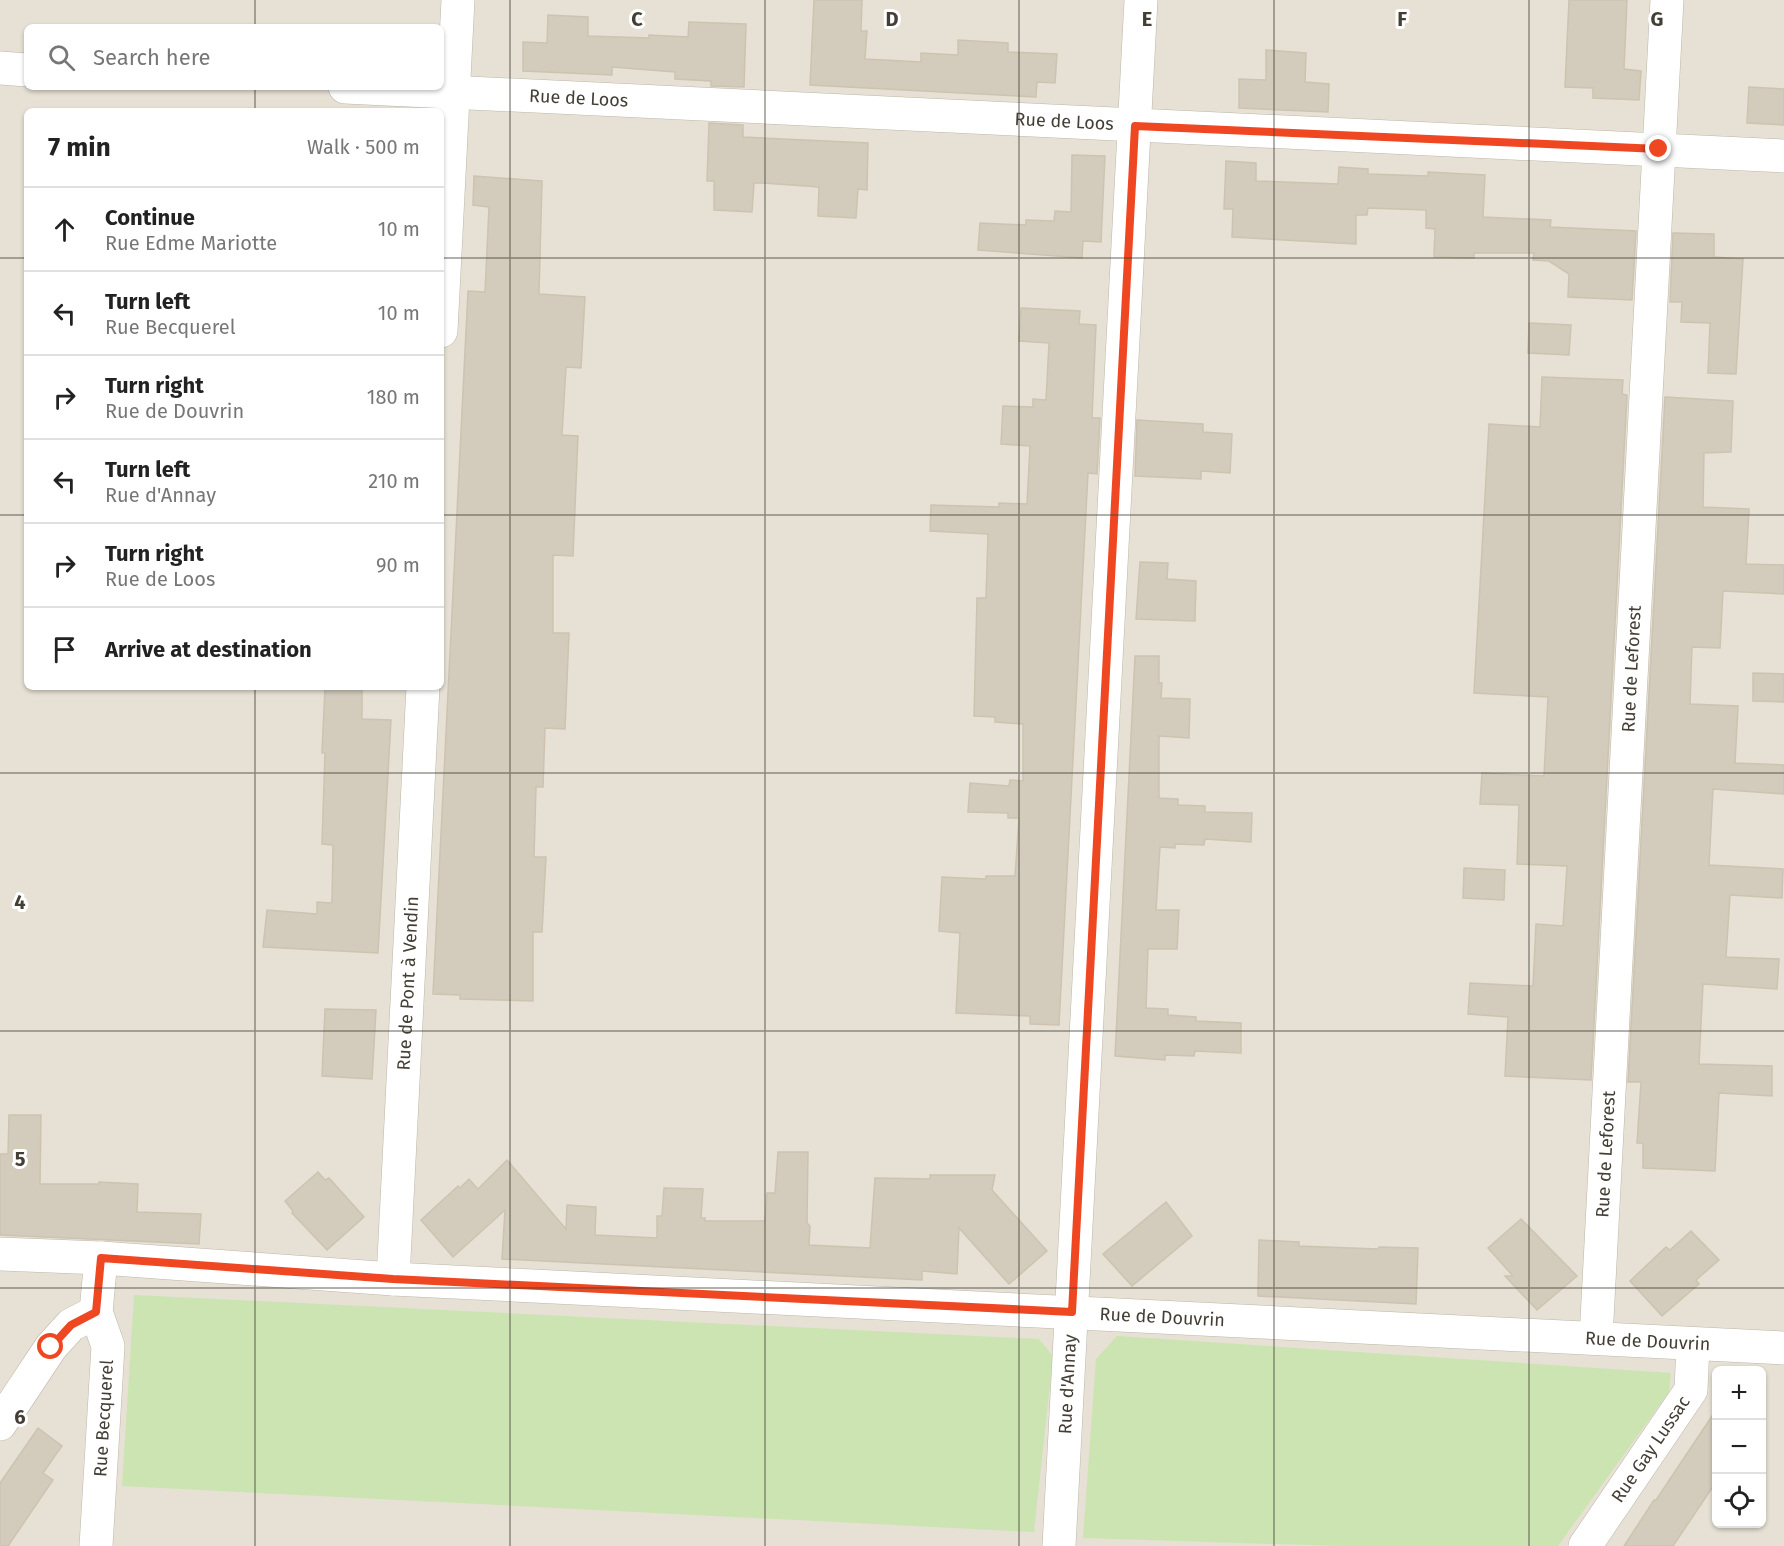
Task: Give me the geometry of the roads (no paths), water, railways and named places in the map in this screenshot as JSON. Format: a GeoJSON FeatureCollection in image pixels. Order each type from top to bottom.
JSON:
{"type":"FeatureCollection","features":[{"type":"Feature","properties":{"kind":"street"},"geometry":{"type":"LineString","coordinates":[[444,272],[458,0]]}},
{"type":"Feature","properties":{"kind":"street","name":"Rue d'Annay"},"geometry":{"type":"LineString","coordinates":[[1059,1546],[1142,0]]}},
{"type":"Feature","properties":{"kind":"street","name":"Rue de Leforest"},"geometry":{"type":"LineString","coordinates":[[1596,1338],[1667,0]]}},
{"type":"Feature","properties":{"kind":"street"},"geometry":{"type":"LineString","coordinates":[[0,68],[24,70]]}},
{"type":"Feature","properties":{"kind":"street","name":"Rue de Loos"},"geometry":{"type":"LineString","coordinates":[[399,90],[1784,156]]}},
{"type":"Feature","properties":{"kind":"street","name":"Rue de Pont à Vendin"},"geometry":{"type":"LineString","coordinates":[[393,1279],[423,690]]}},
{"type":"Feature","properties":{"kind":"street","name":"Rue de Douvrin"},"geometry":{"type":"LineString","coordinates":[[0,1254],[101,1258],[393,1279],[1784,1348]]}},
{"type":"Feature","properties":{"kind":"street","name":"Rue Becquerel"},"geometry":{"type":"LineString","coordinates":[[96,1546],[108,1346],[96,1312],[101,1258]]}},
{"type":"Feature","properties":{"kind":"street"},"geometry":{"type":"LineString","coordinates":[[0,1424],[51,1347],[71,1325],[96,1312]]}},
{"type":"Feature","properties":{"kind":"street","name":"Rue Gay Lussac"},"geometry":{"type":"LineString","coordinates":[[1585,1546],[1691,1390],[1693,1344]]}}]}
